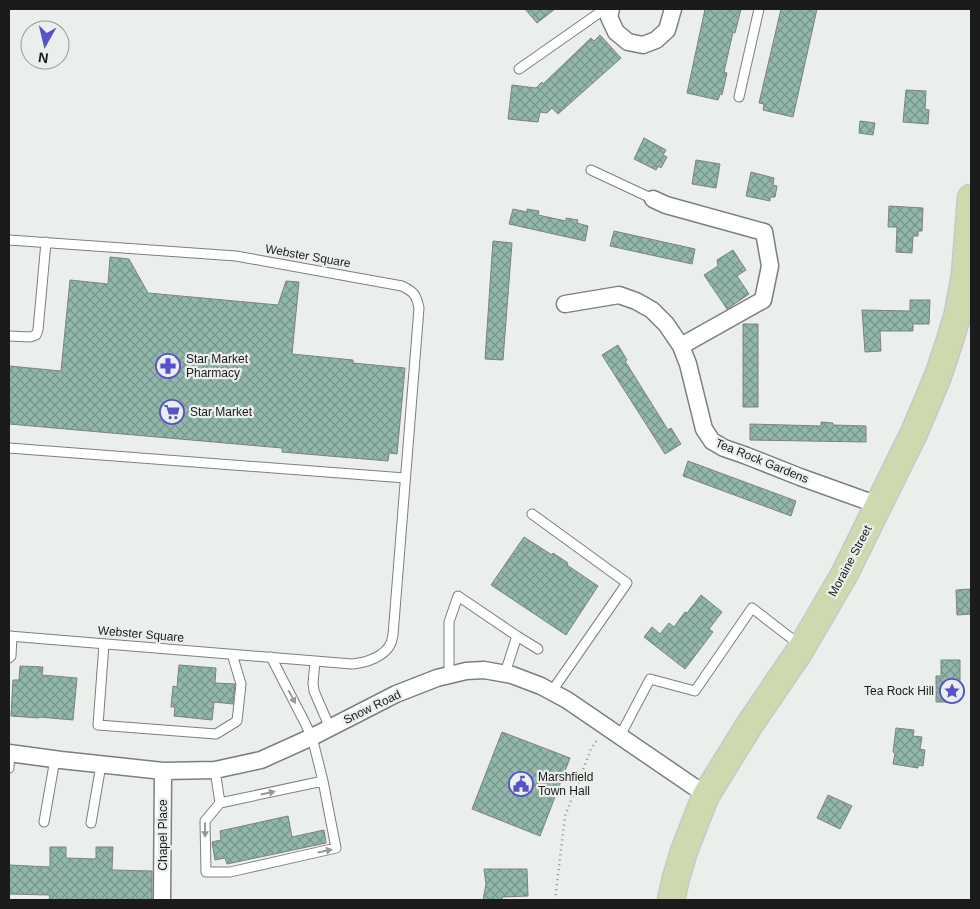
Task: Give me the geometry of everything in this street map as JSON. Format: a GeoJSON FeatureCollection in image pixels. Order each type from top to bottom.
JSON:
{"type":"FeatureCollection","features":[{"type":"Feature","properties":{"kind":"main road","name":"Moraine Street"},"geometry":{"type":"LineString","coordinates":[[671,900],[684,850],[706,795],[750,724],[802,647],[844,575],[914,433],[938,376],[958,313],[965,275],[971,198]]}},
{"type":"Feature","properties":{"kind":"street"},"geometry":{"type":"LineString","coordinates":[[609,9],[609,17],[616,32],[628,42],[643,45],[656,40],[667,30],[673,9]]}},
{"type":"Feature","properties":{"kind":"street"},"geometry":{"type":"LineString","coordinates":[[653,199],[666,205],[764,232],[770,266],[763,300],[681,346]]}},
{"type":"Feature","properties":{"kind":"street","name":"Tea Rock Gardens"},"geometry":{"type":"LineString","coordinates":[[565,304],[619,295],[636,301],[652,310],[666,324],[681,346],[688,364],[704,429],[712,441],[724,448],[878,506]]}},
{"type":"Feature","properties":{"kind":"street","name":"Snow Road"},"geometry":{"type":"LineString","coordinates":[[9,758],[55,760],[163,771],[215,770],[261,760],[312,737],[396,694],[437,678],[466,671],[484,670],[512,675],[552,691],[706,795]]}},
{"type":"Feature","properties":{"kind":"street","name":"Chapel Place"},"geometry":{"type":"LineString","coordinates":[[162,900],[163,771]]}},
{"type":"Feature","properties":{"kind":"lane"},"geometry":{"type":"LineString","coordinates":[[519,70],[578,27],[609,9]]}},
{"type":"Feature","properties":{"kind":"lane"},"geometry":{"type":"LineString","coordinates":[[739,97],[759,9]]}},
{"type":"Feature","properties":{"kind":"lane"},"geometry":{"type":"LineString","coordinates":[[591,170],[653,199]]}},
{"type":"Feature","properties":{"kind":"lane","name":"Webster Square"},"geometry":{"type":"LineString","coordinates":[[9,240],[236,256],[402,286],[412,292],[417,298],[419,308],[393,635],[391,645],[383,653],[358,663],[315,662],[11,636]]}},
{"type":"Feature","properties":{"kind":"lane"},"geometry":{"type":"LineString","coordinates":[[9,336],[30,337],[36,335],[38,330],[46,242]]}},
{"type":"Feature","properties":{"kind":"lane"},"geometry":{"type":"LineString","coordinates":[[9,448],[405,478]]}},
{"type":"Feature","properties":{"kind":"lane"},"geometry":{"type":"LineString","coordinates":[[532,514],[627,583],[552,691]]}},
{"type":"Feature","properties":{"kind":"lane"},"geometry":{"type":"LineString","coordinates":[[449,675],[450,622],[458,596],[538,649]]}},
{"type":"Feature","properties":{"kind":"lane"},"geometry":{"type":"LineString","coordinates":[[620,736],[650,679],[695,691],[752,608],[802,647]]}},
{"type":"Feature","properties":{"kind":"lane"},"geometry":{"type":"LineString","coordinates":[[9,658],[11,656],[11,636]]}},
{"type":"Feature","properties":{"kind":"lane"},"geometry":{"type":"LineString","coordinates":[[505,673],[517,636]]}},
{"type":"Feature","properties":{"kind":"lane"},"geometry":{"type":"LineString","coordinates":[[104,644],[98,726],[216,734],[237,721],[241,684],[232,654]]}},
{"type":"Feature","properties":{"kind":"lane"},"geometry":{"type":"LineString","coordinates":[[270,657],[312,737],[323,780],[336,848],[230,872],[206,872],[205,821],[220,803],[323,780]]}},
{"type":"Feature","properties":{"kind":"lane"},"geometry":{"type":"LineString","coordinates":[[315,662],[314,691],[330,728]]}},
{"type":"Feature","properties":{"kind":"lane"},"geometry":{"type":"LineString","coordinates":[[44,822],[55,760]]}},
{"type":"Feature","properties":{"kind":"lane"},"geometry":{"type":"LineString","coordinates":[[91,822],[101,765]]}},
{"type":"Feature","properties":{"kind":"lane"},"geometry":{"type":"LineString","coordinates":[[215,770],[220,803]]}},
{"type":"Feature","properties":{"kind":"path"},"geometry":{"type":"LineString","coordinates":[[555,900],[565,816],[591,749],[606,726]]}},
{"type":"Feature","properties":{"kind":"building"},"geometry":{"type":"Polygon","coordinates":[[[525,9],[555,9],[537,23],[525,9]]]}},
{"type":"Feature","properties":{"kind":"building"},"geometry":{"type":"Polygon","coordinates":[[[705,9],[741,9],[735,33],[733,32],[724,72],[727,73],[722,95],[720,94],[718,100],[687,93],[705,9]]]}},
{"type":"Feature","properties":{"kind":"building"},"geometry":{"type":"Polygon","coordinates":[[[781,9],[817,9],[793,117],[763,110],[764,104],[759,103],[781,9]]]}},
{"type":"Feature","properties":{"kind":"building"},"geometry":{"type":"Polygon","coordinates":[[[600,35],[621,58],[558,114],[552,108],[547,113],[540,112],[538,122],[508,119],[512,85],[536,88],[542,82],[543,84],[591,38],[594,41],[600,35]]]}},
{"type":"Feature","properties":{"kind":"building"},"geometry":{"type":"Polygon","coordinates":[[[906,90],[926,91],[925,109],[929,110],[928,124],[903,122],[906,90]]]}},
{"type":"Feature","properties":{"kind":"building"},"geometry":{"type":"Polygon","coordinates":[[[860,121],[875,123],[873,135],[859,133],[860,121]]]}},
{"type":"Feature","properties":{"kind":"building"},"geometry":{"type":"Polygon","coordinates":[[[644,138],[666,150],[663,155],[667,157],[661,168],[658,166],[656,170],[634,159],[644,138]]]}},
{"type":"Feature","properties":{"kind":"building"},"geometry":{"type":"Polygon","coordinates":[[[696,160],[720,164],[716,188],[692,184],[696,160]]]}},
{"type":"Feature","properties":{"kind":"building"},"geometry":{"type":"Polygon","coordinates":[[[751,172],[774,178],[773,185],[777,186],[775,197],[770,197],[770,201],[746,196],[751,172]]]}},
{"type":"Feature","properties":{"kind":"building"},"geometry":{"type":"Polygon","coordinates":[[[889,206],[923,208],[922,231],[918,231],[918,236],[913,236],[912,253],[896,252],[897,227],[888,227],[889,206]]]}},
{"type":"Feature","properties":{"kind":"building"},"geometry":{"type":"Polygon","coordinates":[[[513,209],[527,212],[527,209],[539,211],[538,215],[566,221],[566,218],[578,220],[577,223],[588,226],[585,241],[509,224],[513,209]]]}},
{"type":"Feature","properties":{"kind":"building"},"geometry":{"type":"Polygon","coordinates":[[[614,231],[695,249],[692,264],[610,246],[614,231]]]}},
{"type":"Feature","properties":{"kind":"building"},"geometry":{"type":"Polygon","coordinates":[[[493,241],[512,243],[503,360],[485,359],[493,241]]]}},
{"type":"Feature","properties":{"kind":"building"},"geometry":{"type":"Polygon","coordinates":[[[733,250],[746,270],[737,276],[749,294],[727,309],[704,275],[718,266],[717,260],[733,250]]]}},
{"type":"Feature","properties":{"kind":"building"},"geometry":{"type":"Polygon","coordinates":[[[110,257],[129,259],[148,293],[278,305],[286,281],[299,282],[292,354],[353,360],[353,363],[405,368],[397,454],[389,453],[388,461],[282,452],[282,448],[9,424],[9,366],[61,371],[70,280],[108,284],[110,257]]]}},
{"type":"Feature","properties":{"kind":"building"},"geometry":{"type":"Polygon","coordinates":[[[910,300],[930,300],[929,324],[913,324],[913,331],[880,331],[881,351],[865,352],[862,310],[910,311],[910,300]]]}},
{"type":"Feature","properties":{"kind":"building"},"geometry":{"type":"Polygon","coordinates":[[[743,324],[758,324],[758,407],[743,407],[743,324]]]}},
{"type":"Feature","properties":{"kind":"building"},"geometry":{"type":"Polygon","coordinates":[[[618,345],[627,360],[625,361],[668,430],[671,428],[681,444],[665,454],[602,355],[618,345]]]}},
{"type":"Feature","properties":{"kind":"building"},"geometry":{"type":"Polygon","coordinates":[[[821,422],[833,423],[833,425],[866,426],[866,442],[750,440],[750,424],[821,426],[821,422]]]}},
{"type":"Feature","properties":{"kind":"building"},"geometry":{"type":"Polygon","coordinates":[[[688,461],[796,501],[791,516],[683,476],[688,461]]]}},
{"type":"Feature","properties":{"kind":"building"},"geometry":{"type":"Polygon","coordinates":[[[524,537],[552,555],[553,553],[598,586],[566,635],[491,585],[524,537]]]}},
{"type":"Feature","properties":{"kind":"building"},"geometry":{"type":"Polygon","coordinates":[[[971,589],[971,614],[957,615],[956,590],[971,589]]]}},
{"type":"Feature","properties":{"kind":"building"},"geometry":{"type":"Polygon","coordinates":[[[701,595],[722,612],[709,629],[713,632],[685,669],[644,637],[652,627],[660,634],[669,623],[674,627],[701,595]]]}},
{"type":"Feature","properties":{"kind":"building"},"geometry":{"type":"Polygon","coordinates":[[[941,660],[960,660],[960,682],[956,682],[956,702],[936,702],[936,676],[941,676],[941,660]]]}},
{"type":"Feature","properties":{"kind":"building"},"geometry":{"type":"Polygon","coordinates":[[[179,665],[216,668],[215,683],[235,684],[233,704],[214,702],[212,720],[174,716],[175,707],[171,707],[173,686],[177,687],[179,665]]]}},
{"type":"Feature","properties":{"kind":"building"},"geometry":{"type":"Polygon","coordinates":[[[20,666],[43,667],[42,675],[77,678],[73,720],[11,716],[13,680],[19,680],[20,666]]]}},
{"type":"Feature","properties":{"kind":"building"},"geometry":{"type":"Polygon","coordinates":[[[896,728],[914,730],[913,736],[922,737],[920,749],[925,750],[923,766],[918,765],[918,768],[893,764],[896,728]]]}},
{"type":"Feature","properties":{"kind":"building","name":"Marshfield Town Hall"},"geometry":{"type":"Polygon","coordinates":[[[502,732],[570,758],[540,836],[472,809],[502,732]]]}},
{"type":"Feature","properties":{"kind":"building"},"geometry":{"type":"Polygon","coordinates":[[[828,795],[852,806],[840,829],[817,818],[828,795]]]}},
{"type":"Feature","properties":{"kind":"building"},"geometry":{"type":"Polygon","coordinates":[[[288,816],[292,837],[324,830],[326,843],[227,864],[225,858],[215,860],[212,842],[221,840],[220,831],[288,816]]]}},
{"type":"Feature","properties":{"kind":"building"},"geometry":{"type":"Polygon","coordinates":[[[50,847],[66,847],[66,858],[96,859],[96,847],[113,847],[112,870],[152,871],[152,900],[49,900],[50,895],[9,894],[9,865],[50,867],[50,847]]]}},
{"type":"Feature","properties":{"kind":"building"},"geometry":{"type":"Polygon","coordinates":[[[484,869],[527,869],[528,896],[502,897],[502,900],[483,900],[486,884],[484,869]]]}},
{"type":"Feature","properties":{"kind":"place","name":"Star Market Pharmacy"},"geometry":{"type":"Point","coordinates":[168,366]}},
{"type":"Feature","properties":{"kind":"place","name":"Star Market"},"geometry":{"type":"Point","coordinates":[172,412]}},
{"type":"Feature","properties":{"kind":"place","name":"Tea Rock Hill"},"geometry":{"type":"Point","coordinates":[952,691]}},
{"type":"Feature","properties":{"kind":"place","name":"Marshfield Town Hall"},"geometry":{"type":"Point","coordinates":[521,784]}}]}
